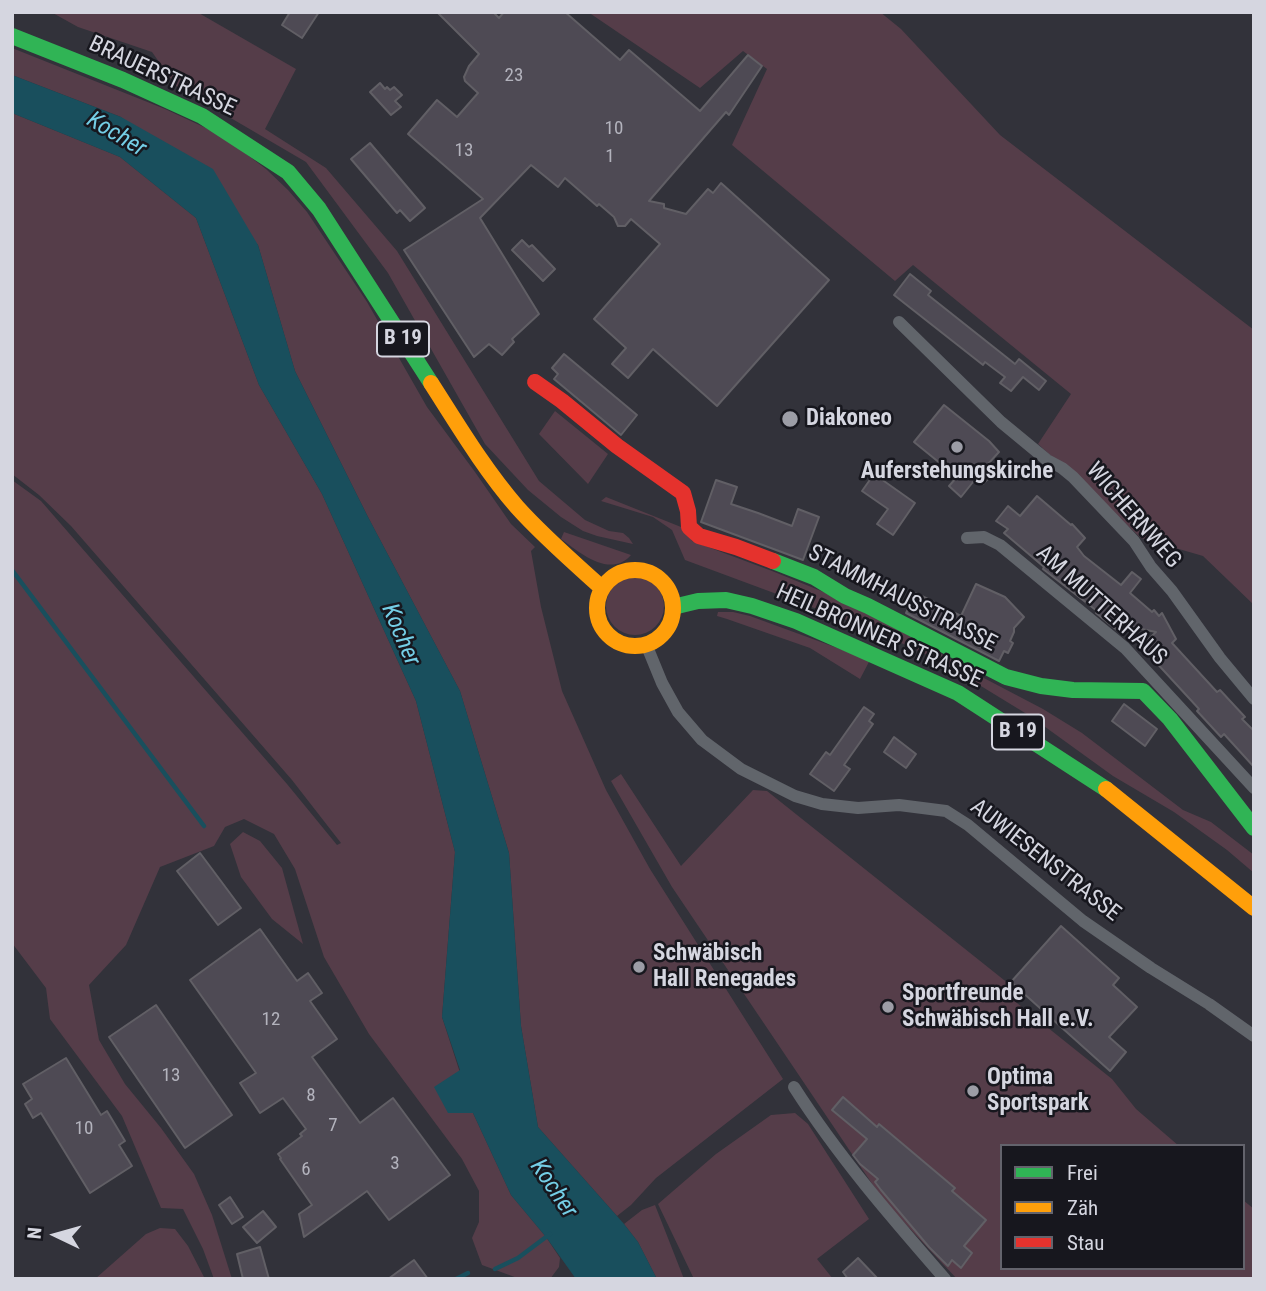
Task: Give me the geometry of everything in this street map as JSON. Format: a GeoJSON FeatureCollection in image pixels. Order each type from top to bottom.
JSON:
{"type":"FeatureCollection","features":[{"type":"Feature","properties":{"kind":"main road","name":"BRAUERSTRASSE"},"geometry":{"type":"LineString","coordinates":[[12,36],[89,66],[202,116],[288,173],[319,209],[484,465],[516,506],[548,540],[602,588]]}},
{"type":"Feature","properties":{"kind":"main road","name":"STAMMHAUSSTRASSE"},"geometry":{"type":"LineString","coordinates":[[535,383],[683,493],[689,527],[699,536],[814,577],[845,596],[1006,677],[1041,687],[1143,691],[1170,719],[1254,828]]}},
{"type":"Feature","properties":{"kind":"main road"},"geometry":{"type":"LineString","coordinates":[[632,570],[646,571],[659,578],[668,591],[673,607],[670,621],[658,638],[646,644],[632,646],[620,643],[608,635],[600,624],[597,606],[602,588],[612,577],[632,570]]}},
{"type":"Feature","properties":{"kind":"main road","name":"HEILBRONNER STRASSE"},"geometry":{"type":"LineString","coordinates":[[673,607],[698,601],[726,600],[752,606],[809,626],[958,693],[1113,794],[1254,908]]}},
{"type":"Feature","properties":{"kind":"street","name":"WICHERNWEG"},"geometry":{"type":"LineString","coordinates":[[899,322],[1001,422],[1047,460],[1073,477],[1134,541],[1220,658],[1254,699]]}},
{"type":"Feature","properties":{"kind":"street","name":"AM MUTTERHAUS"},"geometry":{"type":"LineString","coordinates":[[967,538],[984,537],[1000,545],[1125,648],[1254,788]]}},
{"type":"Feature","properties":{"kind":"street","name":"AUWIESENSTRASSE"},"geometry":{"type":"LineString","coordinates":[[646,644],[662,683],[678,712],[702,740],[741,769],[795,796],[822,804],[858,808],[899,805],[946,811],[968,825],[1083,921],[1254,1036]]}},
{"type":"Feature","properties":{"kind":"street"},"geometry":{"type":"LineString","coordinates":[[794,1087],[812,1116],[872,1196],[945,1279]]}},
{"type":"Feature","properties":{"kind":"shaded area"},"geometry":{"type":"Polygon","coordinates":[[[51,12],[197,12],[296,69],[265,129],[326,168],[397,251],[539,481],[585,520],[609,531],[623,533],[633,544],[583,531],[561,517],[528,490],[485,444],[388,273],[306,162],[176,86],[152,52],[78,27],[51,12]]]}},
{"type":"Feature","properties":{"kind":"shaded area"},"geometry":{"type":"Polygon","coordinates":[[[588,12],[880,12],[901,29],[1000,135],[1254,330],[1254,605],[1203,556],[1141,538],[1038,444],[1071,394],[913,265],[895,281],[732,145],[767,69],[743,51],[700,88],[588,12]]]}},
{"type":"Feature","properties":{"kind":"shaded area"},"geometry":{"type":"Polygon","coordinates":[[[12,48],[165,109],[221,135],[266,169],[307,212],[367,302],[427,407],[511,524],[535,547],[531,551],[541,607],[562,691],[606,790],[650,869],[783,1079],[656,1178],[617,1216],[538,1127],[521,1026],[509,853],[460,691],[295,371],[258,245],[121,117],[12,75],[12,48]]]}},
{"type":"Feature","properties":{"kind":"shaded area"},"geometry":{"type":"Polygon","coordinates":[[[12,113],[120,157],[196,218],[259,385],[322,494],[416,701],[455,852],[442,1017],[473,1113],[511,1195],[560,1258],[559,1267],[550,1279],[520,1279],[482,1265],[472,1238],[479,1222],[479,1191],[462,1159],[369,1034],[324,957],[295,869],[274,834],[244,819],[225,827],[214,846],[160,867],[126,945],[89,985],[99,1040],[125,1084],[194,1174],[212,1215],[232,1279],[214,1279],[183,1209],[161,1208],[122,1116],[50,1019],[46,988],[12,943],[12,480],[41,501],[337,845],[341,843],[292,780],[71,526],[12,474],[12,113]]]}},
{"type":"Feature","properties":{"kind":"shaded area"},"geometry":{"type":"Polygon","coordinates":[[[555,411],[608,454],[588,484],[539,434],[555,411]]]}},
{"type":"Feature","properties":{"kind":"shaded area"},"geometry":{"type":"Polygon","coordinates":[[[606,497],[686,529],[692,541],[853,604],[1043,709],[1082,733],[1183,810],[1211,822],[1254,855],[1254,873],[1174,812],[1113,776],[1030,716],[940,661],[871,629],[685,560],[672,530],[653,517],[601,501],[606,497]]]}},
{"type":"Feature","properties":{"kind":"shaded area"},"geometry":{"type":"Polygon","coordinates":[[[564,532],[631,555],[623,562],[614,564],[595,561],[561,539],[564,532]]]}},
{"type":"Feature","properties":{"kind":"shaded area"},"geometry":{"type":"Polygon","coordinates":[[[635,577],[656,585],[664,606],[656,627],[635,635],[614,627],[606,606],[614,585],[635,577]]]}},
{"type":"Feature","properties":{"kind":"shaded area"},"geometry":{"type":"Polygon","coordinates":[[[718,612],[750,616],[870,660],[860,679],[810,648],[717,616],[718,612]]]}},
{"type":"Feature","properties":{"kind":"shaded area","name":"Sportfreunde Schwäbisch Hall e.V."},"geometry":{"type":"Polygon","coordinates":[[[621,774],[681,866],[753,790],[767,791],[1014,988],[1007,995],[1112,1079],[1136,1109],[1177,1144],[1000,1144],[1000,1270],[1245,1270],[1245,1202],[1254,1209],[1254,1279],[957,1279],[883,1200],[672,887],[611,781],[621,774]]]}},
{"type":"Feature","properties":{"kind":"shaded area"},"geometry":{"type":"Polygon","coordinates":[[[243,832],[260,841],[282,868],[303,944],[272,919],[241,877],[230,844],[243,832]]]}},
{"type":"Feature","properties":{"kind":"shaded area"},"geometry":{"type":"Polygon","coordinates":[[[795,1113],[808,1124],[869,1219],[817,1259],[833,1279],[694,1279],[658,1204],[716,1154],[771,1115],[795,1113]]]}},
{"type":"Feature","properties":{"kind":"shaded area"},"geometry":{"type":"Polygon","coordinates":[[[655,1205],[684,1279],[657,1279],[638,1242],[624,1224],[642,1210],[655,1205]]]}},
{"type":"Feature","properties":{"kind":"shaded area"},"geometry":{"type":"Polygon","coordinates":[[[160,1228],[175,1229],[188,1246],[205,1279],[95,1279],[146,1234],[160,1228]]]}},
{"type":"Feature","properties":{"kind":"water","name":"Kocher"},"geometry":{"type":"Polygon","coordinates":[[[12,75],[121,117],[213,169],[258,245],[295,371],[460,691],[509,853],[521,1026],[538,1127],[624,1224],[638,1242],[657,1279],[576,1279],[511,1195],[473,1113],[448,1113],[434,1087],[460,1070],[442,1017],[455,852],[416,701],[322,494],[259,385],[196,218],[120,157],[12,113],[12,75]]]}},
{"type":"Feature","properties":{"kind":"building"},"geometry":{"type":"Polygon","coordinates":[[[290,12],[319,12],[302,38],[282,25],[290,12]]]}},
{"type":"Feature","properties":{"kind":"building"},"geometry":{"type":"Polygon","coordinates":[[[437,12],[493,12],[499,18],[504,12],[565,12],[620,60],[629,50],[700,111],[748,55],[762,66],[729,115],[726,112],[649,201],[664,204],[664,208],[686,214],[708,189],[713,193],[721,183],[829,280],[717,406],[653,349],[628,378],[612,364],[626,348],[594,319],[660,244],[631,219],[625,226],[618,226],[614,217],[565,178],[558,187],[531,165],[480,218],[539,314],[512,339],[514,342],[502,355],[489,344],[474,357],[404,250],[483,199],[408,134],[437,100],[457,117],[478,93],[464,77],[479,54],[437,12]]]}},
{"type":"Feature","properties":{"kind":"building"},"geometry":{"type":"Polygon","coordinates":[[[380,83],[385,89],[394,87],[402,95],[395,101],[401,107],[391,115],[370,92],[380,83]]]}},
{"type":"Feature","properties":{"kind":"building"},"geometry":{"type":"Polygon","coordinates":[[[370,143],[425,208],[410,221],[400,210],[397,213],[351,159],[370,143]]]}},
{"type":"Feature","properties":{"kind":"building"},"geometry":{"type":"Polygon","coordinates":[[[522,240],[529,247],[532,245],[555,269],[543,281],[512,250],[522,240]]]}},
{"type":"Feature","properties":{"kind":"building"},"geometry":{"type":"Polygon","coordinates":[[[910,274],[931,291],[928,295],[1015,364],[1019,359],[1046,381],[1039,390],[1023,377],[1011,391],[1000,383],[1005,377],[985,362],[983,365],[894,295],[910,274]]]}},
{"type":"Feature","properties":{"kind":"building"},"geometry":{"type":"Polygon","coordinates":[[[564,354],[637,415],[621,435],[554,379],[558,374],[552,368],[564,354]]]}},
{"type":"Feature","properties":{"kind":"building","name":"Auferstehungskirche"},"geometry":{"type":"Polygon","coordinates":[[[944,405],[999,452],[988,464],[992,475],[983,484],[973,482],[961,497],[949,486],[957,477],[914,442],[944,405]]]}},
{"type":"Feature","properties":{"kind":"building"},"geometry":{"type":"Polygon","coordinates":[[[874,474],[915,503],[893,535],[877,524],[888,509],[862,491],[874,474]]]}},
{"type":"Feature","properties":{"kind":"building"},"geometry":{"type":"Polygon","coordinates":[[[716,480],[737,487],[731,504],[792,526],[798,509],[819,517],[803,560],[701,522],[716,480]]]}},
{"type":"Feature","properties":{"kind":"building"},"geometry":{"type":"Polygon","coordinates":[[[1037,496],[1085,538],[1077,547],[1084,556],[1121,585],[1132,572],[1141,579],[1130,593],[1152,612],[1154,610],[1159,616],[1162,613],[1176,639],[1172,643],[1217,692],[1220,690],[1254,731],[1254,767],[1224,734],[1221,737],[1141,646],[1156,632],[1127,626],[1118,631],[1004,533],[1008,529],[996,521],[1008,506],[1020,516],[1037,496]]]}},
{"type":"Feature","properties":{"kind":"building"},"geometry":{"type":"Polygon","coordinates":[[[976,584],[1005,597],[1024,617],[1014,628],[1010,641],[1013,643],[1008,653],[1004,651],[999,661],[906,613],[916,593],[961,616],[976,584]]]}},
{"type":"Feature","properties":{"kind":"building"},"geometry":{"type":"Polygon","coordinates":[[[1124,704],[1157,729],[1145,746],[1112,721],[1124,704]]]}},
{"type":"Feature","properties":{"kind":"building"},"geometry":{"type":"Polygon","coordinates":[[[864,707],[874,714],[869,721],[873,724],[844,765],[850,769],[834,791],[810,774],[826,752],[830,755],[864,707]]]}},
{"type":"Feature","properties":{"kind":"building"},"geometry":{"type":"Polygon","coordinates":[[[894,737],[916,754],[906,768],[884,752],[894,737]]]}},
{"type":"Feature","properties":{"kind":"building"},"geometry":{"type":"Polygon","coordinates":[[[200,853],[241,908],[218,925],[177,871],[200,853]]]}},
{"type":"Feature","properties":{"kind":"building"},"geometry":{"type":"Polygon","coordinates":[[[1061,926],[1119,978],[1113,985],[1137,1007],[1109,1037],[1126,1052],[1110,1071],[1011,982],[1061,926]]]}},
{"type":"Feature","properties":{"kind":"building"},"geometry":{"type":"Polygon","coordinates":[[[260,929],[297,981],[308,973],[322,993],[310,1001],[337,1039],[312,1057],[360,1123],[393,1098],[450,1175],[389,1220],[367,1191],[304,1237],[299,1214],[312,1205],[278,1154],[302,1136],[300,1134],[306,1129],[283,1098],[260,1113],[240,1083],[256,1073],[190,980],[260,929]]]}},
{"type":"Feature","properties":{"kind":"building"},"geometry":{"type":"Polygon","coordinates":[[[156,1005],[232,1115],[185,1148],[109,1037],[156,1005]]]}},
{"type":"Feature","properties":{"kind":"building"},"geometry":{"type":"Polygon","coordinates":[[[66,1058],[101,1115],[107,1111],[125,1141],[119,1145],[132,1166],[90,1193],[41,1113],[33,1118],[25,1104],[32,1099],[23,1084],[66,1058]]]}},
{"type":"Feature","properties":{"kind":"building"},"geometry":{"type":"Polygon","coordinates":[[[843,1097],[955,1188],[952,1191],[986,1220],[964,1246],[972,1253],[961,1268],[952,1260],[948,1266],[929,1247],[875,1182],[878,1179],[853,1155],[867,1139],[832,1110],[843,1097]]]}},
{"type":"Feature","properties":{"kind":"building"},"geometry":{"type":"Polygon","coordinates":[[[230,1197],[243,1217],[232,1224],[219,1205],[230,1197]]]}},
{"type":"Feature","properties":{"kind":"building"},"geometry":{"type":"Polygon","coordinates":[[[263,1211],[276,1227],[257,1243],[243,1227],[263,1211]]]}},
{"type":"Feature","properties":{"kind":"building"},"geometry":{"type":"Polygon","coordinates":[[[260,1247],[269,1279],[243,1279],[237,1254],[260,1247]]]}},
{"type":"Feature","properties":{"kind":"building"},"geometry":{"type":"Polygon","coordinates":[[[858,1258],[878,1279],[848,1279],[843,1272],[858,1258]]]}},
{"type":"Feature","properties":{"kind":"building"},"geometry":{"type":"Polygon","coordinates":[[[414,1260],[428,1279],[388,1279],[414,1260]]]}},
{"type":"Feature","properties":{"kind":"waterway"},"geometry":{"type":"LineString","coordinates":[[12,570],[204,826]]}},
{"type":"Feature","properties":{"kind":"waterway"},"geometry":{"type":"LineString","coordinates":[[495,1269],[518,1258],[550,1234]]}},
{"type":"Feature","properties":{"kind":"waterway"},"geometry":{"type":"LineString","coordinates":[[456,1279],[468,1273]]}},
{"type":"Feature","properties":{"kind":"traffic: fast"},"geometry":{"type":"LineString","coordinates":[[12,36],[123,80],[202,116],[288,172],[319,209],[431,383]]}},
{"type":"Feature","properties":{"kind":"traffic: fast"},"geometry":{"type":"LineString","coordinates":[[773,561],[814,577],[845,596],[1006,677],[1041,686],[1073,690],[1143,691],[1170,719],[1254,828]]}},
{"type":"Feature","properties":{"kind":"traffic: fast"},"geometry":{"type":"LineString","coordinates":[[673,607],[698,601],[726,600],[796,621],[958,693],[1106,789]]}},
{"type":"Feature","properties":{"kind":"traffic: slow"},"geometry":{"type":"LineString","coordinates":[[431,383],[482,462],[517,507],[602,588]]}},
{"type":"Feature","properties":{"kind":"traffic: slow"},"geometry":{"type":"LineString","coordinates":[[635,570],[649,573],[662,581],[670,594],[673,608],[670,622],[662,635],[649,643],[635,646],[621,643],[608,635],[600,622],[597,608],[600,594],[608,581],[621,573],[635,570]]}},
{"type":"Feature","properties":{"kind":"traffic: slow"},"geometry":{"type":"LineString","coordinates":[[1106,789],[1254,908]]}},
{"type":"Feature","properties":{"kind":"traffic: jam"},"geometry":{"type":"LineString","coordinates":[[535,382],[683,493],[689,527],[699,536],[773,561]]}},
{"type":"Feature","properties":{"kind":"place","name":"Diakoneo"},"geometry":{"type":"Point","coordinates":[790,419]}},
{"type":"Feature","properties":{"kind":"place","name":"Auferstehungskirche"},"geometry":{"type":"Point","coordinates":[957,447]}},
{"type":"Feature","properties":{"kind":"place","name":"Schwäbisch Hall Renegades"},"geometry":{"type":"Point","coordinates":[639,967]}},
{"type":"Feature","properties":{"kind":"place","name":"Sportfreunde Schwäbisch Hall e.V."},"geometry":{"type":"Point","coordinates":[888,1007]}},
{"type":"Feature","properties":{"kind":"place","name":"Optima Sportspark"},"geometry":{"type":"Point","coordinates":[973,1091]}}]}
